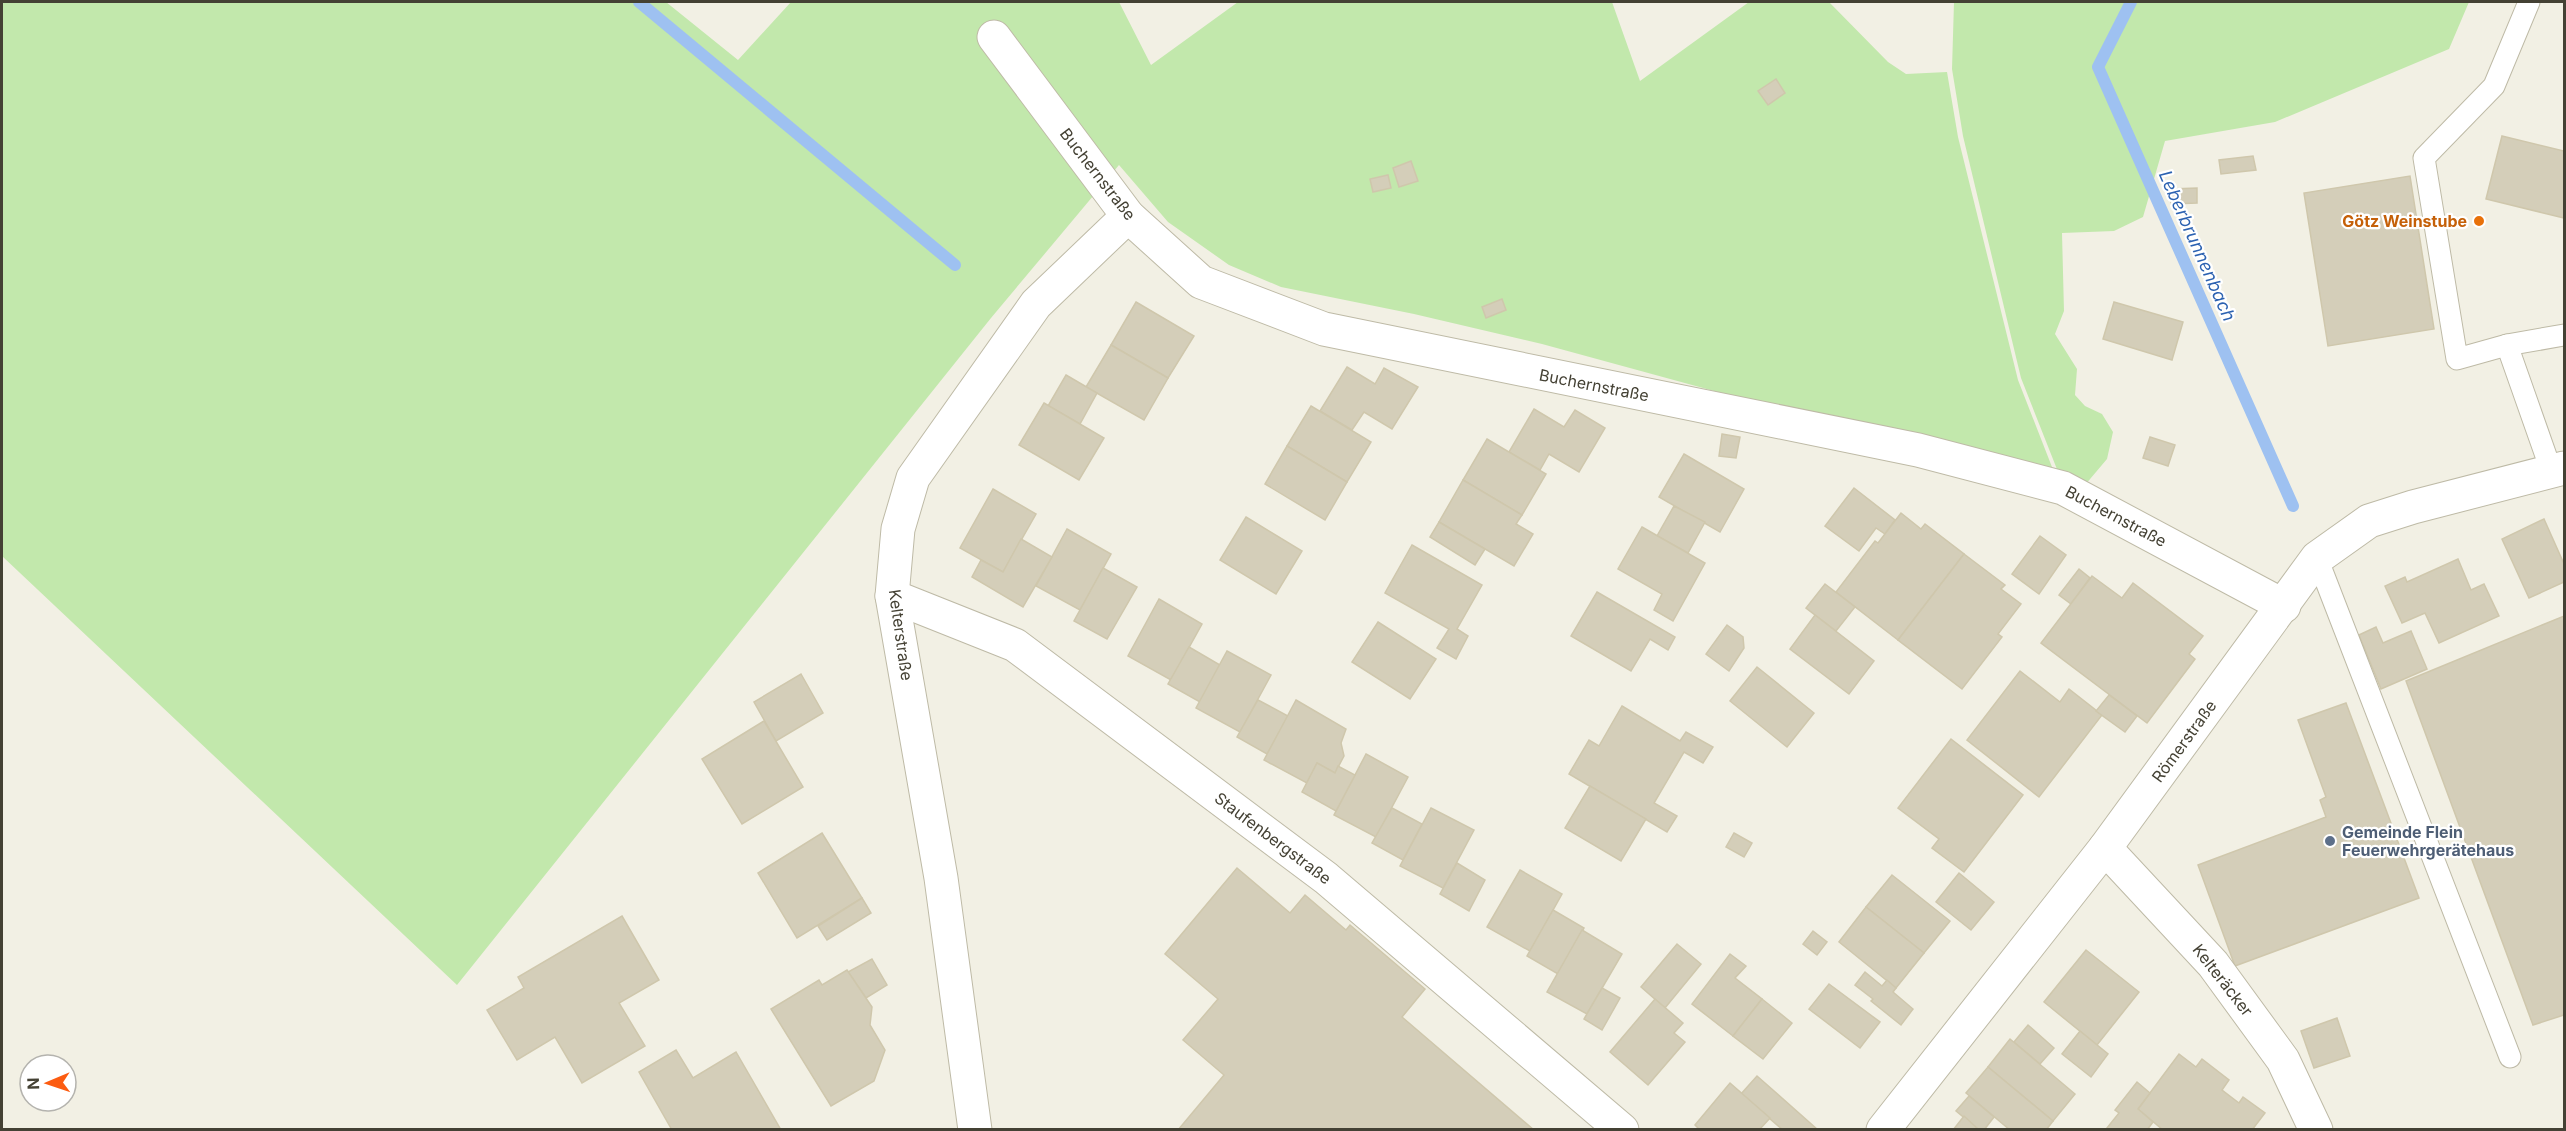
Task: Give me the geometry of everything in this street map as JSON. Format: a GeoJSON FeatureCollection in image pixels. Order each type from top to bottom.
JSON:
{"type":"FeatureCollection","features":[{"type":"Feature","properties":{"kind":"street","name":"Buchernstraße"},"geometry":{"type":"LineString","coordinates":[[994,37],[1128,216],[1201,282],[1310,325],[1488,364],[1918,450],[2062,488],[2284,606]]}},
{"type":"Feature","properties":{"kind":"street","name":"Kelterstraße"},"geometry":{"type":"LineString","coordinates":[[975,1130],[941,878],[892,596],[898,529],[914,478],[1036,304],[1128,216]]}},
{"type":"Feature","properties":{"kind":"street","name":"Römerstraße"},"geometry":{"type":"LineString","coordinates":[[1883,1130],[2105,848],[2317,558],[2369,521],[2413,507],[2558,469]]}},
{"type":"Feature","properties":{"kind":"street","name":"Staufenbergstraße"},"geometry":{"type":"LineString","coordinates":[[892,596],[1015,645],[1326,878],[1622,1130]]}},
{"type":"Feature","properties":{"kind":"street","name":"Kelteräcker"},"geometry":{"type":"LineString","coordinates":[[2105,848],[2213,964],[2283,1060],[2316,1130]]}},
{"type":"Feature","properties":{"kind":"lane"},"geometry":{"type":"LineString","coordinates":[[2529,2],[2494,86],[2424,158],[2457,359],[2507,345],[2565,335]]}},
{"type":"Feature","properties":{"kind":"lane"},"geometry":{"type":"LineString","coordinates":[[2507,345],[2558,469]]}},
{"type":"Feature","properties":{"kind":"lane"},"geometry":{"type":"LineString","coordinates":[[2317,558],[2510,1057]]}},
{"type":"Feature","properties":{"kind":"green space"},"geometry":{"type":"Polygon","coordinates":[[[2,2],[666,2],[738,60],[791,2],[1119,2],[1151,65],[1238,2],[1612,2],[1640,81],[1749,2],[1829,2],[1888,62],[1906,74],[1947,72],[1958,137],[2018,380],[2059,485],[1542,344],[1414,314],[1281,287],[1229,265],[1168,222],[1119,165],[991,318],[457,985],[2,556],[2,2]]]}},
{"type":"Feature","properties":{"kind":"green space"},"geometry":{"type":"Polygon","coordinates":[[[1954,2],[2469,2],[2449,49],[2275,122],[2165,141],[2143,217],[2114,231],[2062,233],[2064,311],[2055,334],[2077,369],[2075,395],[2085,406],[2102,414],[2113,432],[2107,459],[2085,485],[2064,487],[2021,378],[1963,136],[1952,69],[1954,2]]]}},
{"type":"Feature","properties":{"kind":"building"},"geometry":{"type":"Polygon","coordinates":[[[1776,79],[1785,93],[1768,105],[1758,91],[1776,79]]]}},
{"type":"Feature","properties":{"kind":"building"},"geometry":{"type":"Polygon","coordinates":[[[2502,136],[2564,151],[2564,218],[2486,199],[2502,136]]]}},
{"type":"Feature","properties":{"kind":"building"},"geometry":{"type":"Polygon","coordinates":[[[2253,156],[2256,170],[2221,174],[2219,160],[2253,156]]]}},
{"type":"Feature","properties":{"kind":"building"},"geometry":{"type":"Polygon","coordinates":[[[1411,161],[1418,181],[1399,187],[1393,168],[1411,161]]]}},
{"type":"Feature","properties":{"kind":"building"},"geometry":{"type":"Polygon","coordinates":[[[1388,175],[1391,188],[1373,192],[1370,179],[1388,175]]]}},
{"type":"Feature","properties":{"kind":"building"},"geometry":{"type":"Polygon","coordinates":[[[2410,176],[2434,329],[2328,346],[2304,193],[2410,176]]]}},
{"type":"Feature","properties":{"kind":"building"},"geometry":{"type":"Polygon","coordinates":[[[2197,188],[2197,203],[2171,204],[2170,189],[2197,188]]]}},
{"type":"Feature","properties":{"kind":"building"},"geometry":{"type":"Polygon","coordinates":[[[1502,299],[1506,310],[1486,318],[1482,307],[1502,299]]]}},
{"type":"Feature","properties":{"kind":"building"},"geometry":{"type":"Polygon","coordinates":[[[1136,302],[1194,336],[1168,378],[1111,345],[1136,302]]]}},
{"type":"Feature","properties":{"kind":"building"},"geometry":{"type":"Polygon","coordinates":[[[2114,302],[2183,322],[2172,360],[2103,339],[2114,302]]]}},
{"type":"Feature","properties":{"kind":"building"},"geometry":{"type":"Polygon","coordinates":[[[1111,345],[1168,378],[1144,420],[1086,387],[1111,345]]]}},
{"type":"Feature","properties":{"kind":"building"},"geometry":{"type":"Polygon","coordinates":[[[1347,367],[1375,384],[1384,368],[1418,387],[1392,429],[1364,412],[1352,430],[1320,411],[1347,367]]]}},
{"type":"Feature","properties":{"kind":"building"},"geometry":{"type":"Polygon","coordinates":[[[1066,375],[1097,393],[1080,424],[1048,406],[1066,375]]]}},
{"type":"Feature","properties":{"kind":"building"},"geometry":{"type":"Polygon","coordinates":[[[1044,403],[1104,438],[1079,480],[1019,445],[1044,403]]]}},
{"type":"Feature","properties":{"kind":"building"},"geometry":{"type":"Polygon","coordinates":[[[1311,406],[1371,442],[1347,482],[1287,446],[1311,406]]]}},
{"type":"Feature","properties":{"kind":"building"},"geometry":{"type":"Polygon","coordinates":[[[1534,409],[1564,427],[1575,410],[1605,428],[1579,472],[1549,454],[1540,470],[1509,452],[1534,409]]]}},
{"type":"Feature","properties":{"kind":"building"},"geometry":{"type":"Polygon","coordinates":[[[1722,434],[1740,437],[1736,458],[1719,456],[1722,434]]]}},
{"type":"Feature","properties":{"kind":"building"},"geometry":{"type":"Polygon","coordinates":[[[2150,437],[2175,445],[2168,466],[2143,458],[2150,437]]]}},
{"type":"Feature","properties":{"kind":"building"},"geometry":{"type":"Polygon","coordinates":[[[1487,439],[1546,474],[1522,515],[1463,480],[1487,439]]]}},
{"type":"Feature","properties":{"kind":"building"},"geometry":{"type":"Polygon","coordinates":[[[1287,446],[1347,482],[1325,520],[1265,484],[1287,446]]]}},
{"type":"Feature","properties":{"kind":"building"},"geometry":{"type":"Polygon","coordinates":[[[1684,454],[1744,489],[1720,532],[1659,497],[1684,454]]]}},
{"type":"Feature","properties":{"kind":"building"},"geometry":{"type":"Polygon","coordinates":[[[1463,480],[1522,515],[1516,524],[1533,534],[1514,566],[1439,522],[1463,480]]]}},
{"type":"Feature","properties":{"kind":"building"},"geometry":{"type":"Polygon","coordinates":[[[1854,488],[1895,520],[1885,534],[1876,528],[1859,551],[1825,526],[1854,488]]]}},
{"type":"Feature","properties":{"kind":"building"},"geometry":{"type":"Polygon","coordinates":[[[993,489],[1036,514],[1003,572],[960,548],[993,489]]]}},
{"type":"Feature","properties":{"kind":"building"},"geometry":{"type":"Polygon","coordinates":[[[1674,506],[1705,522],[1688,553],[1657,536],[1674,506]]]}},
{"type":"Feature","properties":{"kind":"building"},"geometry":{"type":"Polygon","coordinates":[[[1901,513],[1921,529],[1925,524],[1964,554],[1898,640],[1836,592],[1875,541],[1878,543],[1901,513]]]}},
{"type":"Feature","properties":{"kind":"building"},"geometry":{"type":"Polygon","coordinates":[[[1246,517],[1302,551],[1276,594],[1220,560],[1246,517]]]}},
{"type":"Feature","properties":{"kind":"building"},"geometry":{"type":"Polygon","coordinates":[[[2544,519],[2564,564],[2564,582],[2529,598],[2502,539],[2544,519]]]}},
{"type":"Feature","properties":{"kind":"building"},"geometry":{"type":"Polygon","coordinates":[[[1439,522],[1485,549],[1475,565],[1430,537],[1439,522]]]}},
{"type":"Feature","properties":{"kind":"building"},"geometry":{"type":"Polygon","coordinates":[[[1642,527],[1705,563],[1673,621],[1654,610],[1662,594],[1618,569],[1642,527]]]}},
{"type":"Feature","properties":{"kind":"building"},"geometry":{"type":"Polygon","coordinates":[[[1067,529],[1111,554],[1080,610],[1036,586],[1067,529]]]}},
{"type":"Feature","properties":{"kind":"building"},"geometry":{"type":"Polygon","coordinates":[[[2040,536],[2066,555],[2039,594],[2012,574],[2040,536]]]}},
{"type":"Feature","properties":{"kind":"building"},"geometry":{"type":"Polygon","coordinates":[[[1021,539],[1052,557],[1023,607],[972,577],[981,560],[1003,572],[1021,539]]]}},
{"type":"Feature","properties":{"kind":"building"},"geometry":{"type":"Polygon","coordinates":[[[1412,545],[1482,585],[1457,629],[1468,636],[1456,659],[1437,648],[1449,629],[1385,593],[1412,545]]]}},
{"type":"Feature","properties":{"kind":"building"},"geometry":{"type":"Polygon","coordinates":[[[1964,554],[2005,585],[2001,589],[2021,604],[1998,634],[2002,637],[1962,689],[1898,640],[1964,554]]]}},
{"type":"Feature","properties":{"kind":"building"},"geometry":{"type":"Polygon","coordinates":[[[2458,559],[2471,590],[2484,584],[2499,616],[2439,643],[2425,613],[2402,623],[2385,586],[2405,577],[2407,582],[2458,559]]]}},
{"type":"Feature","properties":{"kind":"building"},"geometry":{"type":"Polygon","coordinates":[[[1103,568],[1137,587],[1107,639],[1074,621],[1103,568]]]}},
{"type":"Feature","properties":{"kind":"building"},"geometry":{"type":"Polygon","coordinates":[[[2079,569],[2090,578],[2071,604],[2059,595],[2079,569]]]}},
{"type":"Feature","properties":{"kind":"building"},"geometry":{"type":"Polygon","coordinates":[[[2092,576],[2122,598],[2133,583],[2203,636],[2189,654],[2195,659],[2147,723],[2041,643],[2092,576]]]}},
{"type":"Feature","properties":{"kind":"building"},"geometry":{"type":"Polygon","coordinates":[[[1825,584],[1855,607],[1836,631],[1806,608],[1825,584]]]}},
{"type":"Feature","properties":{"kind":"building"},"geometry":{"type":"Polygon","coordinates":[[[1597,592],[1675,637],[1668,650],[1650,639],[1631,671],[1571,636],[1597,592]]]}},
{"type":"Feature","properties":{"kind":"building"},"geometry":{"type":"Polygon","coordinates":[[[1159,599],[1202,624],[1171,680],[1128,656],[1159,599]]]}},
{"type":"Feature","properties":{"kind":"building"},"geometry":{"type":"Polygon","coordinates":[[[1815,615],[1874,661],[1849,694],[1790,649],[1815,615]]]}},
{"type":"Feature","properties":{"kind":"building"},"geometry":{"type":"Polygon","coordinates":[[[2564,616],[2564,1015],[2533,1025],[2406,681],[2564,616]]]}},
{"type":"Feature","properties":{"kind":"building"},"geometry":{"type":"Polygon","coordinates":[[[1378,622],[1436,659],[1410,699],[1352,662],[1378,622]]]}},
{"type":"Feature","properties":{"kind":"building"},"geometry":{"type":"Polygon","coordinates":[[[1727,625],[1743,637],[1744,648],[1729,671],[1706,654],[1727,625]]]}},
{"type":"Feature","properties":{"kind":"building"},"geometry":{"type":"Polygon","coordinates":[[[2376,627],[2383,643],[2411,631],[2427,669],[2381,689],[2359,635],[2376,627]]]}},
{"type":"Feature","properties":{"kind":"building"},"geometry":{"type":"Polygon","coordinates":[[[1189,647],[1220,665],[1200,702],[1168,684],[1189,647]]]}},
{"type":"Feature","properties":{"kind":"building"},"geometry":{"type":"Polygon","coordinates":[[[1227,651],[1271,675],[1240,732],[1196,708],[1227,651]]]}},
{"type":"Feature","properties":{"kind":"building"},"geometry":{"type":"Polygon","coordinates":[[[1757,667],[1814,713],[1787,747],[1730,701],[1757,667]]]}},
{"type":"Feature","properties":{"kind":"building"},"geometry":{"type":"Polygon","coordinates":[[[2020,671],[2060,702],[2069,689],[2102,715],[2039,797],[1967,740],[2020,671]]]}},
{"type":"Feature","properties":{"kind":"building"},"geometry":{"type":"Polygon","coordinates":[[[801,674],[823,713],[776,741],[754,702],[801,674]]]}},
{"type":"Feature","properties":{"kind":"building"},"geometry":{"type":"Polygon","coordinates":[[[2109,695],[2137,716],[2125,732],[2096,711],[2109,695]]]}},
{"type":"Feature","properties":{"kind":"building"},"geometry":{"type":"Polygon","coordinates":[[[1258,700],[1288,716],[1267,754],[1237,737],[1258,700]]]}},
{"type":"Feature","properties":{"kind":"building"},"geometry":{"type":"Polygon","coordinates":[[[1296,700],[1346,729],[1341,743],[1344,756],[1335,773],[1317,763],[1307,783],[1264,760],[1296,700]]]}},
{"type":"Feature","properties":{"kind":"building","name":"Gemeinde Flein Feuerwehrgerätehaus"},"geometry":{"type":"Polygon","coordinates":[[[2346,703],[2419,898],[2235,966],[2198,865],[2326,817],[2320,800],[2326,797],[2298,720],[2346,703]]]}},
{"type":"Feature","properties":{"kind":"building"},"geometry":{"type":"Polygon","coordinates":[[[1622,706],[1680,741],[1686,732],[1713,747],[1703,763],[1684,752],[1654,803],[1677,816],[1667,832],[1569,774],[1589,740],[1599,746],[1622,706]]]}},
{"type":"Feature","properties":{"kind":"building"},"geometry":{"type":"Polygon","coordinates":[[[764,721],[803,787],[742,824],[702,759],[764,721]]]}},
{"type":"Feature","properties":{"kind":"building"},"geometry":{"type":"Polygon","coordinates":[[[1951,739],[2023,795],[1964,872],[1932,848],[1939,839],[1898,808],[1951,739]]]}},
{"type":"Feature","properties":{"kind":"building"},"geometry":{"type":"Polygon","coordinates":[[[1366,754],[1408,777],[1376,837],[1334,815],[1366,754]]]}},
{"type":"Feature","properties":{"kind":"building"},"geometry":{"type":"Polygon","coordinates":[[[1317,763],[1335,773],[1338,766],[1355,775],[1336,811],[1302,792],[1317,763]]]}},
{"type":"Feature","properties":{"kind":"building"},"geometry":{"type":"Polygon","coordinates":[[[1590,786],[1646,819],[1621,861],[1565,828],[1590,786]]]}},
{"type":"Feature","properties":{"kind":"building"},"geometry":{"type":"Polygon","coordinates":[[[1392,808],[1422,824],[1403,860],[1372,843],[1392,808]]]}},
{"type":"Feature","properties":{"kind":"building"},"geometry":{"type":"Polygon","coordinates":[[[1431,808],[1474,830],[1443,888],[1400,866],[1431,808]]]}},
{"type":"Feature","properties":{"kind":"building"},"geometry":{"type":"Polygon","coordinates":[[[822,833],[862,898],[797,938],[758,873],[822,833]]]}},
{"type":"Feature","properties":{"kind":"building"},"geometry":{"type":"Polygon","coordinates":[[[1734,833],[1752,843],[1744,857],[1726,847],[1734,833]]]}},
{"type":"Feature","properties":{"kind":"building"},"geometry":{"type":"Polygon","coordinates":[[[1457,863],[1485,880],[1469,911],[1440,894],[1457,863]]]}},
{"type":"Feature","properties":{"kind":"building"},"geometry":{"type":"Polygon","coordinates":[[[1237,868],[1290,913],[1305,895],[1346,930],[1350,925],[1425,989],[1402,1017],[1534,1130],[1178,1130],[1224,1075],[1183,1040],[1218,999],[1165,954],[1237,868]]]}},
{"type":"Feature","properties":{"kind":"building"},"geometry":{"type":"Polygon","coordinates":[[[1520,870],[1562,894],[1530,951],[1487,927],[1520,870]]]}},
{"type":"Feature","properties":{"kind":"building"},"geometry":{"type":"Polygon","coordinates":[[[1959,873],[1994,902],[1971,930],[1936,902],[1959,873]]]}},
{"type":"Feature","properties":{"kind":"building"},"geometry":{"type":"Polygon","coordinates":[[[1892,875],[1950,921],[1924,953],[1866,907],[1892,875]]]}},
{"type":"Feature","properties":{"kind":"building"},"geometry":{"type":"Polygon","coordinates":[[[862,898],[871,913],[827,940],[818,926],[862,898]]]}},
{"type":"Feature","properties":{"kind":"building"},"geometry":{"type":"Polygon","coordinates":[[[1866,907],[1924,953],[1896,988],[1839,942],[1866,907]]]}},
{"type":"Feature","properties":{"kind":"building"},"geometry":{"type":"Polygon","coordinates":[[[1553,910],[1584,928],[1558,974],[1527,956],[1553,910]]]}},
{"type":"Feature","properties":{"kind":"building"},"geometry":{"type":"Polygon","coordinates":[[[622,916],[659,980],[619,1003],[645,1046],[582,1083],[555,1037],[517,1060],[487,1010],[524,988],[518,977],[622,916]]]}},
{"type":"Feature","properties":{"kind":"building"},"geometry":{"type":"Polygon","coordinates":[[[1582,930],[1622,954],[1587,1014],[1547,992],[1582,930]]]}},
{"type":"Feature","properties":{"kind":"building"},"geometry":{"type":"Polygon","coordinates":[[[1813,931],[1827,942],[1817,955],[1803,944],[1813,931]]]}},
{"type":"Feature","properties":{"kind":"building"},"geometry":{"type":"Polygon","coordinates":[[[1677,944],[1701,964],[1665,1008],[1641,987],[1677,944]]]}},
{"type":"Feature","properties":{"kind":"building"},"geometry":{"type":"Polygon","coordinates":[[[2086,950],[2139,992],[2097,1045],[2044,1002],[2086,950]]]}},
{"type":"Feature","properties":{"kind":"building"},"geometry":{"type":"Polygon","coordinates":[[[1730,954],[1746,966],[1735,978],[1762,999],[1733,1036],[1692,1004],[1730,954]]]}},
{"type":"Feature","properties":{"kind":"building"},"geometry":{"type":"Polygon","coordinates":[[[872,959],[887,985],[866,998],[848,972],[872,959]]]}},
{"type":"Feature","properties":{"kind":"building"},"geometry":{"type":"Polygon","coordinates":[[[847,970],[872,1007],[870,1025],[885,1050],[874,1081],[831,1106],[771,1009],[819,980],[822,985],[847,970]]]}},
{"type":"Feature","properties":{"kind":"building"},"geometry":{"type":"Polygon","coordinates":[[[1865,972],[1882,986],[1887,980],[1896,988],[1893,992],[1913,1009],[1901,1025],[1855,985],[1865,972]]]}},
{"type":"Feature","properties":{"kind":"building"},"geometry":{"type":"Polygon","coordinates":[[[1829,984],[1880,1022],[1860,1048],[1809,1009],[1829,984]]]}},
{"type":"Feature","properties":{"kind":"building"},"geometry":{"type":"Polygon","coordinates":[[[1602,988],[1620,998],[1602,1030],[1584,1019],[1602,988]]]}},
{"type":"Feature","properties":{"kind":"building"},"geometry":{"type":"Polygon","coordinates":[[[1655,999],[1683,1023],[1674,1033],[1685,1042],[1648,1085],[1610,1052],[1655,999]]]}},
{"type":"Feature","properties":{"kind":"building"},"geometry":{"type":"Polygon","coordinates":[[[1762,999],[1792,1023],[1763,1059],[1733,1036],[1762,999]]]}},
{"type":"Feature","properties":{"kind":"building"},"geometry":{"type":"Polygon","coordinates":[[[2337,1018],[2350,1056],[2314,1068],[2301,1031],[2337,1018]]]}},
{"type":"Feature","properties":{"kind":"building"},"geometry":{"type":"Polygon","coordinates":[[[2028,1025],[2054,1048],[2040,1064],[2014,1042],[2028,1025]]]}},
{"type":"Feature","properties":{"kind":"building"},"geometry":{"type":"Polygon","coordinates":[[[2080,1031],[2108,1054],[2091,1077],[2062,1054],[2080,1031]]]}},
{"type":"Feature","properties":{"kind":"building"},"geometry":{"type":"Polygon","coordinates":[[[2010,1039],[2075,1094],[2053,1121],[1988,1067],[2010,1039]]]}},
{"type":"Feature","properties":{"kind":"building"},"geometry":{"type":"Polygon","coordinates":[[[676,1050],[693,1078],[736,1052],[781,1130],[672,1130],[639,1072],[676,1050]]]}},
{"type":"Feature","properties":{"kind":"building"},"geometry":{"type":"Polygon","coordinates":[[[2179,1054],[2196,1067],[2202,1059],[2229,1080],[2222,1090],[2239,1103],[2243,1097],[2265,1113],[2252,1130],[2163,1130],[2138,1109],[2179,1054]]]}},
{"type":"Feature","properties":{"kind":"building"},"geometry":{"type":"Polygon","coordinates":[[[1988,1067],[2053,1121],[2046,1130],[2010,1130],[1966,1093],[1988,1067]]]}},
{"type":"Feature","properties":{"kind":"building"},"geometry":{"type":"Polygon","coordinates":[[[1757,1076],[1818,1130],[1783,1130],[1741,1094],[1757,1076]]]}},
{"type":"Feature","properties":{"kind":"building"},"geometry":{"type":"Polygon","coordinates":[[[2137,1082],[2150,1093],[2138,1109],[2153,1122],[2147,1130],[2109,1130],[2107,1128],[2119,1113],[2115,1110],[2137,1082]]]}},
{"type":"Feature","properties":{"kind":"building"},"geometry":{"type":"Polygon","coordinates":[[[1730,1083],[1770,1118],[1759,1130],[1700,1130],[1695,1125],[1730,1083]]]}},
{"type":"Feature","properties":{"kind":"building"},"geometry":{"type":"Polygon","coordinates":[[[1969,1096],[1994,1117],[1984,1130],[1979,1130],[1956,1111],[1969,1096]]]}},
{"type":"Feature","properties":{"kind":"building"},"geometry":{"type":"Polygon","coordinates":[[[1964,1116],[1979,1130],[1953,1130],[1964,1116]]]}},
{"type":"Feature","properties":{"kind":"waterway"},"geometry":{"type":"LineString","coordinates":[[639,2],[955,265]]}},
{"type":"Feature","properties":{"kind":"waterway","name":"Leberbrunnenbach"},"geometry":{"type":"LineString","coordinates":[[2131,2],[2098,67],[2293,506]]}},
{"type":"Feature","properties":{"kind":"place","name":"Götz Weinstube"},"geometry":{"type":"Point","coordinates":[2479,221]}},
{"type":"Feature","properties":{"kind":"place","name":"Gemeinde Flein Feuerwehrgerätehaus"},"geometry":{"type":"Point","coordinates":[2330,841]}}]}
